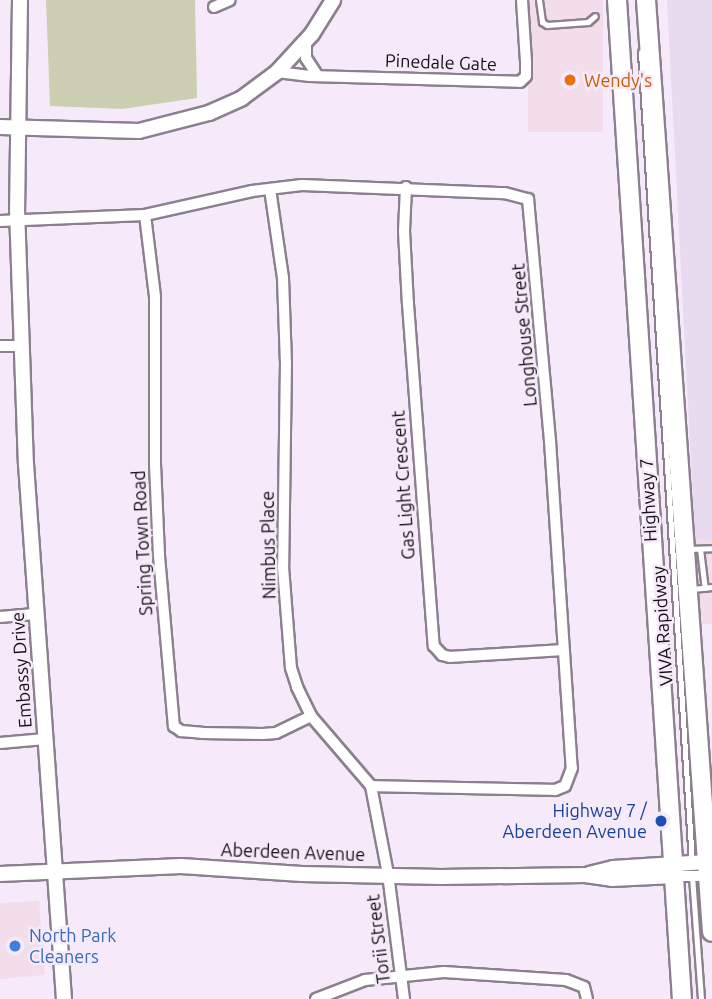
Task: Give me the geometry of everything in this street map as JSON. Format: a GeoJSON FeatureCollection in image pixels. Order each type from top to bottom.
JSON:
{"type":"FeatureCollection","features":[{"type":"Feature","properties":{"kind":"main road","name":"Highway 7"},"geometry":{"type":"LineString","coordinates":[[617,0],[682,999]]}},
{"type":"Feature","properties":{"kind":"main road","name":"Highway 7"},"geometry":{"type":"LineString","coordinates":[[646,0],[692,549],[686,590],[704,869],[712,932]]}},
{"type":"Feature","properties":{"kind":"street","name":"Embassy Drive"},"geometry":{"type":"LineString","coordinates":[[20,0],[17,220],[26,464],[64,999]]}},
{"type":"Feature","properties":{"kind":"street"},"geometry":{"type":"LineString","coordinates":[[214,7],[230,0]]}},
{"type":"Feature","properties":{"kind":"street"},"geometry":{"type":"LineString","coordinates":[[0,127],[139,131],[176,124],[242,98],[277,72],[306,41],[332,0]]}},
{"type":"Feature","properties":{"kind":"street","name":"Pinedale Gate"},"geometry":{"type":"LineString","coordinates":[[277,72],[520,82],[526,76],[522,0]]}},
{"type":"Feature","properties":{"kind":"street"},"geometry":{"type":"LineString","coordinates":[[306,41],[306,58],[317,75]]}},
{"type":"Feature","properties":{"kind":"street","name":"Longhouse Street"},"geometry":{"type":"LineString","coordinates":[[0,221],[145,215],[270,189],[333,185],[505,192],[527,199],[548,414],[572,768],[565,786],[555,790],[371,786]]}},
{"type":"Feature","properties":{"kind":"street","name":"Gas Light Crescent"},"geometry":{"type":"LineString","coordinates":[[406,187],[404,231],[408,304],[434,646],[442,655],[450,657],[563,650]]}},
{"type":"Feature","properties":{"kind":"street","name":"Nimbus Place"},"geometry":{"type":"LineString","coordinates":[[270,189],[283,278],[286,362],[283,567],[288,644],[297,687],[311,716],[371,786],[388,874]]}},
{"type":"Feature","properties":{"kind":"street","name":"Spring Town Road"},"geometry":{"type":"LineString","coordinates":[[145,215],[155,297],[155,464],[159,556],[174,726],[181,731],[202,733],[263,734],[276,733],[311,716]]}},
{"type":"Feature","properties":{"kind":"street"},"geometry":{"type":"LineString","coordinates":[[0,346],[23,346]]}},
{"type":"Feature","properties":{"kind":"street"},"geometry":{"type":"LineString","coordinates":[[0,617],[37,614]]}},
{"type":"Feature","properties":{"kind":"street"},"geometry":{"type":"LineString","coordinates":[[0,743],[45,739]]}},
{"type":"Feature","properties":{"kind":"street","name":"Aberdeen Avenue"},"geometry":{"type":"LineString","coordinates":[[0,874],[181,866],[302,874],[505,878],[584,875],[612,867],[704,869]]}},
{"type":"Feature","properties":{"kind":"street","name":"Torii Street"},"geometry":{"type":"LineString","coordinates":[[388,874],[404,999]]}},
{"type":"Feature","properties":{"kind":"street"},"geometry":{"type":"LineString","coordinates":[[316,999],[358,981],[455,972],[566,980],[584,987],[587,999]]}},
{"type":"Feature","properties":{"kind":"lane"},"geometry":{"type":"LineString","coordinates":[[539,0],[542,22],[547,24],[588,22],[595,16]]}},
{"type":"Feature","properties":{"kind":"lane","name":"VIVA Rapidway"},"geometry":{"type":"LineString","coordinates":[[640,43],[704,869],[701,999]]}},
{"type":"Feature","properties":{"kind":"lane"},"geometry":{"type":"LineString","coordinates":[[705,588],[692,549],[712,548]]}},
{"type":"Feature","properties":{"kind":"lane"},"geometry":{"type":"LineString","coordinates":[[686,590],[712,587]]}},
{"type":"Feature","properties":{"kind":"shaded area"},"geometry":{"type":"Polygon","coordinates":[[[528,0],[603,0],[603,132],[528,132],[528,0]]]}},
{"type":"Feature","properties":{"kind":"shaded area"},"geometry":{"type":"Polygon","coordinates":[[[667,0],[712,0],[712,540],[695,539],[667,0]]]}},
{"type":"Feature","properties":{"kind":"shaded area"},"geometry":{"type":"Polygon","coordinates":[[[695,539],[712,540],[712,624],[701,624],[695,539]]]}},
{"type":"Feature","properties":{"kind":"shaded area"},"geometry":{"type":"Polygon","coordinates":[[[39,901],[45,975],[0,979],[0,903],[39,901]]]}},
{"type":"Feature","properties":{"kind":"green space"},"geometry":{"type":"Polygon","coordinates":[[[46,0],[195,0],[197,98],[122,109],[50,106],[46,0]]]}},
{"type":"Feature","properties":{"kind":"place","name":"Wendy's"},"geometry":{"type":"Point","coordinates":[570,80]}},
{"type":"Feature","properties":{"kind":"place","name":"Highway 7 / Aberdeen Avenue"},"geometry":{"type":"Point","coordinates":[661,821]}},
{"type":"Feature","properties":{"kind":"place","name":"North Park Cleaners"},"geometry":{"type":"Point","coordinates":[15,946]}}]}
